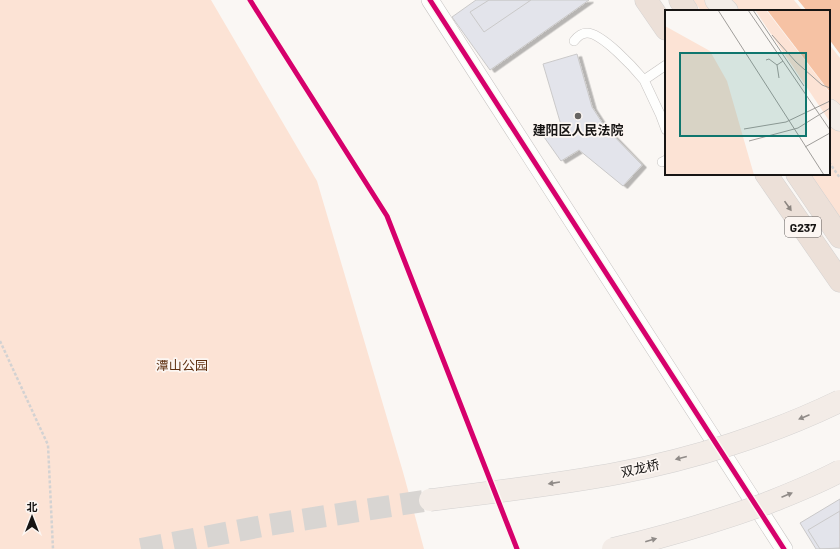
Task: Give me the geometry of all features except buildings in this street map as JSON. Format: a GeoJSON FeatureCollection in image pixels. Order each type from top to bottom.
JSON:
{"type":"FeatureCollection","features":[{"type":"Feature","properties":{"kind":"highway"},"geometry":{"type":"LineString","coordinates":[[646,0],[665,28]]}},
{"type":"Feature","properties":{"kind":"highway"},"geometry":{"type":"LineString","coordinates":[[680,0],[686,10]]}},
{"type":"Feature","properties":{"kind":"highway","name":"G237"},"geometry":{"type":"LineString","coordinates":[[767,175],[840,281]]}},
{"type":"Feature","properties":{"kind":"highway","name":"G237"},"geometry":{"type":"LineString","coordinates":[[798,175],[840,237]]}},
{"type":"Feature","properties":{"kind":"main road"},"geometry":{"type":"LineString","coordinates":[[716,0],[726,10]]}},
{"type":"Feature","properties":{"kind":"main road"},"geometry":{"type":"LineString","coordinates":[[830,111],[840,120]]}},
{"type":"Feature","properties":{"kind":"main road","name":"双龙桥"},"geometry":{"type":"LineString","coordinates":[[430,500],[531,487],[619,473],[703,453],[782,426],[840,401]]}},
{"type":"Feature","properties":{"kind":"main road"},"geometry":{"type":"LineString","coordinates":[[613,549],[647,541],[726,518],[783,497],[840,471]]}},
{"type":"Feature","properties":{"kind":"street"},"geometry":{"type":"LineString","coordinates":[[430,0],[784,549]]}},
{"type":"Feature","properties":{"kind":"lane"},"geometry":{"type":"LineString","coordinates":[[574,41],[579,36],[586,33],[606,43],[623,57],[644,80],[665,127]]}},
{"type":"Feature","properties":{"kind":"lane"},"geometry":{"type":"LineString","coordinates":[[644,80],[665,66]]}},
{"type":"Feature","properties":{"kind":"path"},"geometry":{"type":"LineString","coordinates":[[830,163],[840,178]]}},
{"type":"Feature","properties":{"kind":"path"},"geometry":{"type":"LineString","coordinates":[[0,341],[48,446],[53,549]]}},
{"type":"Feature","properties":{"kind":"green space","name":"潭山公园"},"geometry":{"type":"Polygon","coordinates":[[[0,0],[211,0],[317,181],[403,472],[424,549],[0,549],[0,0]]]}},
{"type":"Feature","properties":{"kind":"green space"},"geometry":{"type":"Polygon","coordinates":[[[693,0],[794,0],[802,10],[700,10],[693,0]]]}},
{"type":"Feature","properties":{"kind":"green space"},"geometry":{"type":"Polygon","coordinates":[[[830,45],[840,58],[840,220],[810,175],[830,175],[830,45]]]}},
{"type":"Feature","properties":{"kind":"shaded area"},"geometry":{"type":"Polygon","coordinates":[[[798,0],[840,0],[840,54],[830,40],[830,10],[806,10],[798,0]]]}},
{"type":"Feature","properties":{"kind":"tunnel"},"geometry":{"type":"LineString","coordinates":[[141,549],[268,525],[430,500]]}},
{"type":"Feature","properties":{"kind":"cycle path"},"geometry":{"type":"LineString","coordinates":[[250,0],[387,216],[517,549]]}},
{"type":"Feature","properties":{"kind":"cycle path"},"geometry":{"type":"LineString","coordinates":[[430,0],[784,549]]}},
{"type":"Feature","properties":{"kind":"place","name":"建阳区人民法院"},"geometry":{"type":"Point","coordinates":[578,116]}}]}
